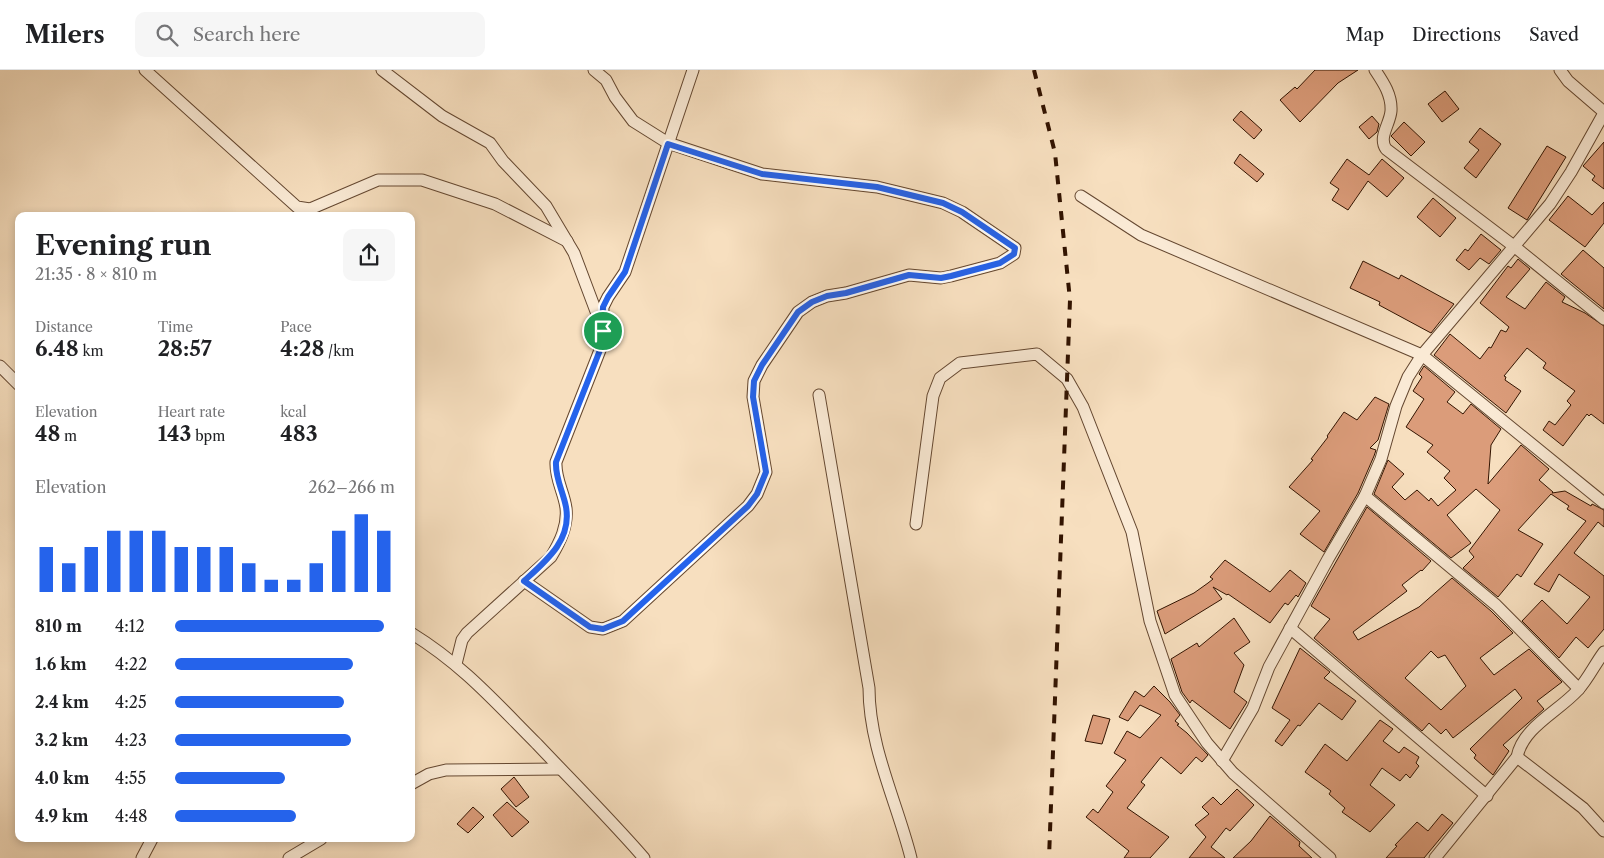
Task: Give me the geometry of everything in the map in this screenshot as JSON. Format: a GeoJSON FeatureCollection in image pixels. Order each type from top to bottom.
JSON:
{"type":"FeatureCollection","features":[{"type":"Feature","properties":{"kind":"street"},"geometry":{"type":"LineString","coordinates":[[145,70],[297,208],[310,209],[378,180],[422,180],[495,204],[567,241]]}},
{"type":"Feature","properties":{"kind":"street"},"geometry":{"type":"LineString","coordinates":[[382,70],[448,120],[490,143],[503,161],[546,206],[574,253],[603,331]]}},
{"type":"Feature","properties":{"kind":"street"},"geometry":{"type":"LineString","coordinates":[[524,581],[590,627],[603,629],[623,621],[748,506],[757,494],[766,472],[753,397],[754,381],[762,365],[798,312],[812,302],[827,296],[846,293],[909,275],[941,278],[1000,263],[1014,254],[1015,248],[962,212],[943,203],[877,187],[762,174],[668,144],[633,122],[615,98],[606,80],[594,70]]}},
{"type":"Feature","properties":{"kind":"street"},"geometry":{"type":"LineString","coordinates":[[456,664],[462,640],[467,633],[551,557],[560,542],[566,524],[566,508],[556,473],[556,462],[602,345],[603,307],[625,272],[693,70]]}},
{"type":"Feature","properties":{"kind":"street"},"geometry":{"type":"LineString","coordinates":[[1375,70],[1388,91],[1391,110],[1386,131],[1382,138],[1386,149],[1604,319]]}},
{"type":"Feature","properties":{"kind":"street"},"geometry":{"type":"LineString","coordinates":[[1222,761],[1253,708],[1269,667],[1290,628],[1365,496],[1381,459],[1396,406],[1408,377],[1422,355],[1550,204],[1601,126],[1604,112],[1568,80],[1560,70]]}},
{"type":"Feature","properties":{"kind":"street"},"geometry":{"type":"LineString","coordinates":[[1081,196],[1141,235],[1422,355],[1604,503]]}},
{"type":"Feature","properties":{"kind":"street"},"geometry":{"type":"LineString","coordinates":[[916,524],[934,396],[940,378],[960,363],[1037,354],[1067,378],[1083,408],[1132,532],[1150,620],[1175,695],[1207,743],[1222,761],[1330,858]]}},
{"type":"Feature","properties":{"kind":"street"},"geometry":{"type":"LineString","coordinates":[[0,366],[15,381]]}},
{"type":"Feature","properties":{"kind":"street"},"geometry":{"type":"LineString","coordinates":[[819,395],[869,688],[870,715],[882,764],[911,858]]}},
{"type":"Feature","properties":{"kind":"street"},"geometry":{"type":"LineString","coordinates":[[1365,496],[1496,604],[1578,689]]}},
{"type":"Feature","properties":{"kind":"street"},"geometry":{"type":"LineString","coordinates":[[1290,628],[1487,796]]}},
{"type":"Feature","properties":{"kind":"street"},"geometry":{"type":"LineString","coordinates":[[415,637],[456,664],[482,688],[610,819],[644,858]]}},
{"type":"Feature","properties":{"kind":"street"},"geometry":{"type":"LineString","coordinates":[[1435,858],[1517,758],[1519,748],[1526,736],[1578,689],[1604,652]]}},
{"type":"Feature","properties":{"kind":"street"},"geometry":{"type":"LineString","coordinates":[[1517,758],[1583,808],[1604,831]]}},
{"type":"Feature","properties":{"kind":"street"},"geometry":{"type":"LineString","coordinates":[[415,782],[429,774],[446,770],[560,769]]}},
{"type":"Feature","properties":{"kind":"street"},"geometry":{"type":"LineString","coordinates":[[142,858],[150,842]]}},
{"type":"Feature","properties":{"kind":"street"},"geometry":{"type":"LineString","coordinates":[[289,858],[316,842]]}},
{"type":"Feature","properties":{"kind":"building"},"geometry":{"type":"Polygon","coordinates":[[[1315,70],[1358,70],[1338,83],[1300,122],[1280,100],[1295,87],[1297,89],[1315,70]]]}},
{"type":"Feature","properties":{"kind":"building"},"geometry":{"type":"Polygon","coordinates":[[[1445,91],[1459,109],[1442,122],[1428,104],[1445,91]]]}},
{"type":"Feature","properties":{"kind":"building"},"geometry":{"type":"Polygon","coordinates":[[[1241,111],[1262,130],[1254,139],[1233,120],[1241,111]]]}},
{"type":"Feature","properties":{"kind":"building"},"geometry":{"type":"Polygon","coordinates":[[[1372,116],[1379,124],[1377,132],[1369,139],[1359,127],[1372,116]]]}},
{"type":"Feature","properties":{"kind":"building"},"geometry":{"type":"Polygon","coordinates":[[[1404,122],[1425,142],[1411,156],[1391,136],[1404,122]]]}},
{"type":"Feature","properties":{"kind":"building"},"geometry":{"type":"Polygon","coordinates":[[[1480,128],[1501,144],[1476,178],[1464,168],[1479,150],[1469,142],[1480,128]]]}},
{"type":"Feature","properties":{"kind":"building"},"geometry":{"type":"Polygon","coordinates":[[[1604,142],[1604,189],[1592,180],[1595,176],[1583,166],[1604,142]]]}},
{"type":"Feature","properties":{"kind":"building"},"geometry":{"type":"Polygon","coordinates":[[[1547,146],[1566,157],[1527,220],[1508,208],[1547,146]]]}},
{"type":"Feature","properties":{"kind":"building"},"geometry":{"type":"Polygon","coordinates":[[[1240,154],[1264,174],[1257,182],[1234,163],[1240,154]]]}},
{"type":"Feature","properties":{"kind":"building"},"geometry":{"type":"Polygon","coordinates":[[[1347,159],[1369,175],[1382,159],[1404,178],[1387,197],[1368,181],[1348,210],[1332,200],[1339,189],[1330,183],[1347,159]]]}},
{"type":"Feature","properties":{"kind":"building"},"geometry":{"type":"Polygon","coordinates":[[[1568,196],[1592,215],[1604,202],[1604,223],[1585,247],[1549,220],[1568,196]]]}},
{"type":"Feature","properties":{"kind":"building"},"geometry":{"type":"Polygon","coordinates":[[[1433,198],[1456,218],[1440,237],[1417,217],[1433,198]]]}},
{"type":"Feature","properties":{"kind":"building"},"geometry":{"type":"Polygon","coordinates":[[[1481,234],[1501,250],[1489,264],[1480,258],[1469,270],[1456,260],[1465,249],[1468,251],[1481,234]]]}},
{"type":"Feature","properties":{"kind":"building"},"geometry":{"type":"Polygon","coordinates":[[[1583,250],[1604,268],[1604,309],[1561,274],[1583,250]]]}},
{"type":"Feature","properties":{"kind":"building"},"geometry":{"type":"Polygon","coordinates":[[[1518,259],[1530,269],[1506,297],[1525,309],[1546,282],[1565,297],[1562,302],[1585,313],[1604,326],[1604,424],[1591,414],[1589,416],[1587,414],[1563,446],[1543,430],[1549,421],[1555,425],[1571,405],[1567,401],[1575,391],[1543,368],[1546,363],[1527,348],[1504,376],[1506,377],[1505,380],[1521,391],[1506,413],[1434,355],[1450,334],[1480,359],[1489,347],[1491,348],[1501,330],[1506,332],[1509,327],[1480,303],[1508,266],[1511,268],[1518,259]]]}},
{"type":"Feature","properties":{"kind":"building"},"geometry":{"type":"Polygon","coordinates":[[[1363,261],[1399,279],[1401,275],[1454,304],[1431,333],[1379,305],[1380,302],[1350,288],[1363,261]]]}},
{"type":"Feature","properties":{"kind":"building"},"geometry":{"type":"Polygon","coordinates":[[[1424,366],[1455,392],[1447,402],[1463,414],[1471,404],[1501,429],[1491,445],[1488,484],[1521,445],[1549,469],[1539,480],[1552,493],[1565,491],[1591,506],[1592,504],[1604,510],[1604,527],[1598,522],[1574,553],[1604,576],[1604,629],[1588,648],[1576,637],[1559,658],[1522,621],[1542,600],[1567,624],[1590,597],[1559,574],[1549,592],[1534,584],[1586,521],[1567,509],[1569,506],[1551,494],[1518,530],[1543,544],[1521,577],[1517,574],[1498,597],[1463,568],[1474,557],[1469,551],[1500,510],[1476,489],[1447,515],[1471,543],[1451,558],[1374,494],[1388,460],[1404,474],[1392,487],[1405,500],[1417,490],[1429,501],[1431,498],[1438,506],[1456,490],[1444,478],[1450,471],[1427,452],[1433,445],[1406,427],[1424,399],[1413,391],[1422,377],[1419,374],[1424,366]]]}},
{"type":"Feature","properties":{"kind":"building"},"geometry":{"type":"Polygon","coordinates":[[[1375,397],[1389,404],[1378,440],[1370,448],[1376,450],[1358,493],[1324,552],[1300,534],[1320,511],[1289,487],[1313,460],[1311,459],[1344,412],[1357,420],[1375,397]]]}},
{"type":"Feature","properties":{"kind":"building"},"geometry":{"type":"Polygon","coordinates":[[[1367,507],[1431,561],[1422,571],[1402,585],[1407,591],[1353,632],[1358,640],[1419,607],[1452,578],[1491,611],[1513,633],[1480,658],[1494,675],[1529,649],[1562,682],[1537,701],[1544,709],[1503,745],[1509,751],[1493,775],[1474,758],[1476,755],[1470,749],[1522,698],[1515,689],[1453,738],[1446,729],[1441,734],[1429,723],[1422,731],[1314,638],[1330,619],[1311,606],[1367,507]],[[1431,651],[1405,678],[1441,710],[1466,686],[1445,655],[1438,658],[1431,651]]]}},
{"type":"Feature","properties":{"kind":"building"},"geometry":{"type":"Polygon","coordinates":[[[1225,560],[1270,592],[1290,570],[1306,583],[1298,597],[1296,595],[1288,605],[1285,603],[1270,623],[1228,594],[1213,587],[1222,599],[1165,634],[1157,611],[1194,593],[1208,583],[1213,579],[1210,577],[1225,560]]]}},
{"type":"Feature","properties":{"kind":"building"},"geometry":{"type":"Polygon","coordinates":[[[1234,618],[1250,642],[1234,653],[1244,665],[1234,692],[1247,702],[1230,729],[1192,700],[1190,703],[1182,692],[1171,659],[1197,643],[1199,647],[1234,618]]]}},
{"type":"Feature","properties":{"kind":"building"},"geometry":{"type":"Polygon","coordinates":[[[1300,648],[1330,672],[1324,678],[1356,701],[1342,720],[1319,703],[1300,726],[1298,725],[1282,746],[1275,741],[1290,720],[1272,708],[1300,648]]]}},
{"type":"Feature","properties":{"kind":"building"},"geometry":{"type":"Polygon","coordinates":[[[1154,686],[1180,715],[1175,721],[1179,724],[1177,725],[1208,755],[1202,762],[1196,757],[1181,774],[1161,757],[1141,782],[1145,785],[1127,808],[1169,837],[1150,858],[1124,858],[1129,851],[1086,817],[1093,809],[1098,813],[1113,792],[1106,786],[1126,760],[1114,753],[1127,731],[1140,738],[1161,715],[1140,705],[1128,721],[1119,717],[1135,691],[1144,697],[1154,686]]]}},
{"type":"Feature","properties":{"kind":"building"},"geometry":{"type":"Polygon","coordinates":[[[1093,715],[1110,719],[1102,744],[1085,741],[1093,715]]]}},
{"type":"Feature","properties":{"kind":"building"},"geometry":{"type":"Polygon","coordinates":[[[1380,720],[1393,729],[1383,741],[1399,753],[1404,747],[1419,757],[1416,763],[1419,766],[1410,778],[1406,774],[1400,781],[1382,768],[1370,785],[1395,805],[1370,832],[1342,812],[1345,808],[1329,794],[1331,791],[1305,772],[1325,744],[1347,761],[1380,720]]]}},
{"type":"Feature","properties":{"kind":"building"},"geometry":{"type":"Polygon","coordinates":[[[514,777],[529,797],[516,807],[501,789],[514,777]]]}},
{"type":"Feature","properties":{"kind":"building"},"geometry":{"type":"Polygon","coordinates":[[[1237,789],[1254,805],[1230,831],[1226,828],[1211,847],[1225,858],[1189,858],[1206,837],[1195,825],[1209,814],[1202,807],[1213,797],[1221,805],[1237,789]]]}},
{"type":"Feature","properties":{"kind":"building"},"geometry":{"type":"Polygon","coordinates":[[[507,802],[529,822],[512,837],[493,815],[507,802]]]}},
{"type":"Feature","properties":{"kind":"building"},"geometry":{"type":"Polygon","coordinates":[[[473,807],[484,817],[468,833],[457,824],[473,807]]]}},
{"type":"Feature","properties":{"kind":"building"},"geometry":{"type":"Polygon","coordinates":[[[1442,814],[1453,823],[1424,858],[1386,858],[1397,846],[1395,845],[1417,822],[1428,831],[1442,814]]]}},
{"type":"Feature","properties":{"kind":"building"},"geometry":{"type":"Polygon","coordinates":[[[1270,816],[1300,842],[1299,846],[1312,858],[1233,858],[1251,841],[1270,816]]]}},
{"type":"Feature","properties":{"kind":"railway"},"geometry":{"type":"LineString","coordinates":[[1034,70],[1055,153],[1070,300],[1049,858]]}},
{"type":"Feature","properties":{"kind":"route"},"geometry":{"type":"LineString","coordinates":[[668,144],[718,158],[762,174],[831,180],[877,187],[943,203],[962,212],[1015,248],[1014,254],[1000,263],[941,278],[917,274],[899,277],[846,293],[827,296],[812,302],[798,312],[762,365],[754,381],[753,397],[766,472],[757,494],[748,506],[623,621],[603,629],[590,627],[524,581],[551,557],[560,542],[566,524],[566,508],[556,473],[556,462],[602,345],[603,331],[603,307],[625,272],[668,144]]}}]}
